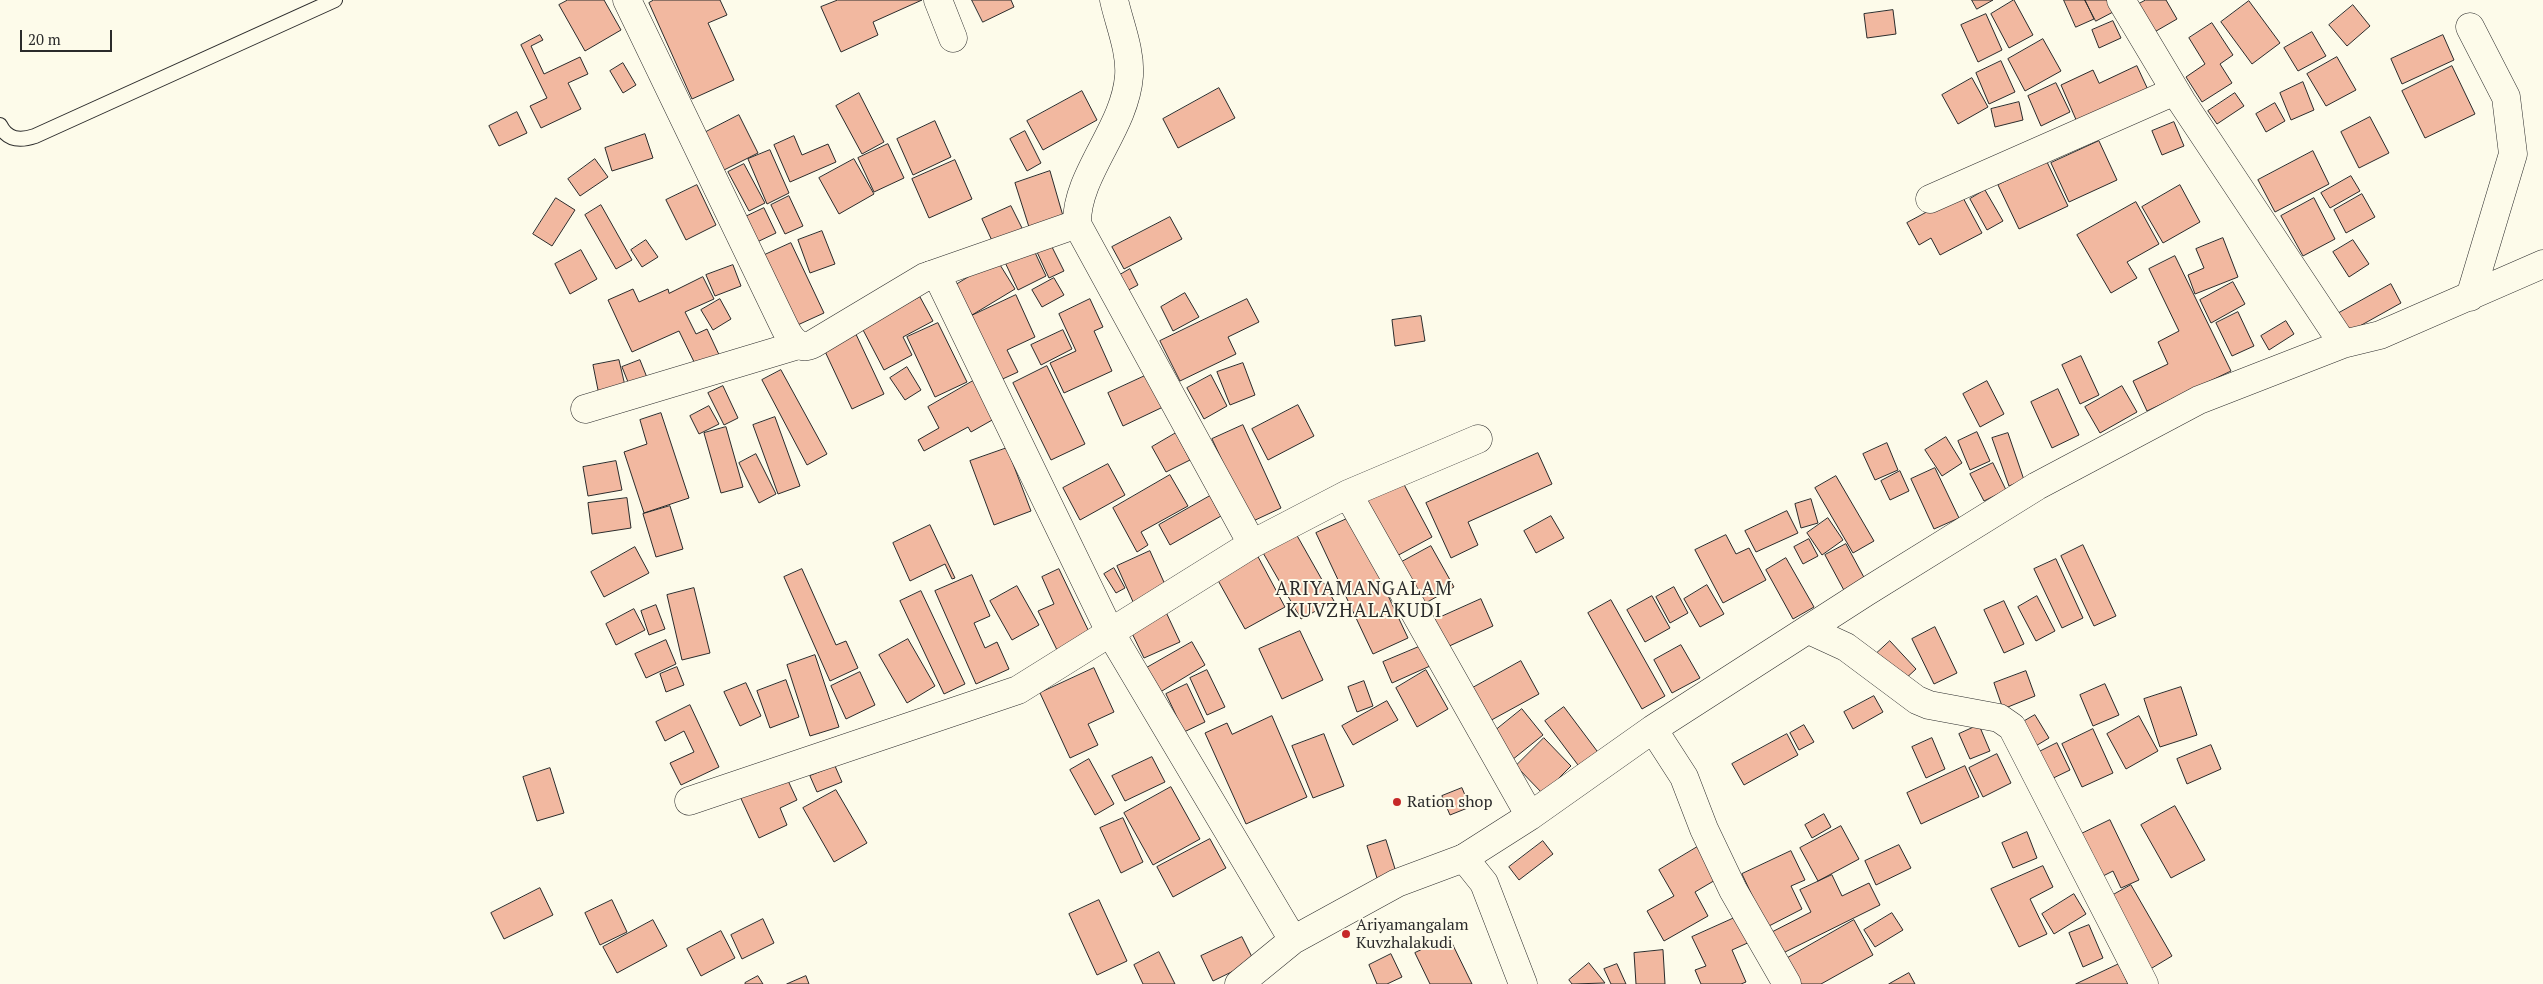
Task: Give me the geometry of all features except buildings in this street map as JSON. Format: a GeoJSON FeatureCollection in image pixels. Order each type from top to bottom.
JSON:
{"type":"FeatureCollection","features":[{"type":"Feature","properties":{"kind":"street"},"geometry":{"type":"LineString","coordinates":[[627,0],[785,328],[798,345]]}},
{"type":"Feature","properties":{"kind":"street"},"geometry":{"type":"LineString","coordinates":[[938,0],[953,38]]}},
{"type":"Feature","properties":{"kind":"street"},"geometry":{"type":"LineString","coordinates":[[1114,0],[1128,58],[1129,79],[1120,115],[1080,198],[1077,224],[1252,544]]}},
{"type":"Feature","properties":{"kind":"street"},"geometry":{"type":"LineString","coordinates":[[2121,0],[2175,91],[2343,344]]}},
{"type":"Feature","properties":{"kind":"street"},"geometry":{"type":"LineString","coordinates":[[2470,27],[2506,97],[2513,154],[2470,297]]}},
{"type":"Feature","properties":{"kind":"street"},"geometry":{"type":"LineString","coordinates":[[1930,199],[2175,91]]}},
{"type":"Feature","properties":{"kind":"street"},"geometry":{"type":"LineString","coordinates":[[585,409],[798,345],[811,345],[923,278],[1077,224]]}},
{"type":"Feature","properties":{"kind":"street"},"geometry":{"type":"LineString","coordinates":[[1250,981],[1293,940],[1396,884],[1464,858],[1659,738],[1808,630],[2037,486],[2200,400],[2343,344],[2380,335],[2543,264]]}},
{"type":"Feature","properties":{"kind":"street"},"geometry":{"type":"LineString","coordinates":[[931,275],[940,281],[946,291],[1110,632],[1293,940]]}},
{"type":"Feature","properties":{"kind":"street"},"geometry":{"type":"LineString","coordinates":[[689,801],[1018,690],[1252,544],[1348,494],[1478,440]]}},
{"type":"Feature","properties":{"kind":"street"},"geometry":{"type":"LineString","coordinates":[[1348,494],[1530,816]]}},
{"type":"Feature","properties":{"kind":"street"},"geometry":{"type":"LineString","coordinates":[[1808,630],[1846,647],[1917,700],[1930,705],[1999,718],[2012,727],[2144,984]]}},
{"type":"Feature","properties":{"kind":"street"},"geometry":{"type":"LineString","coordinates":[[1659,738],[1684,777],[1704,829],[1733,890],[1787,984]]}},
{"type":"Feature","properties":{"kind":"street"},"geometry":{"type":"LineString","coordinates":[[1464,858],[1484,882],[1523,984]]}},
{"type":"Feature","properties":{"kind":"lane"},"geometry":{"type":"LineString","coordinates":[[0,125],[6,134],[14,138],[35,136],[335,0]]}},
{"type":"Feature","properties":{"kind":"place","name":"Ration shop"},"geometry":{"type":"Point","coordinates":[1397,802]}},
{"type":"Feature","properties":{"kind":"place","name":"Ariyamangalam Kuvzhalakudi"},"geometry":{"type":"Point","coordinates":[1346,934]}},
{"type":"Feature","properties":{"kind":"district","name":"ARIYAMANGALAM KUVZHALAKUDI"},"geometry":{"type":"Point","coordinates":[1364,601]}}]}
